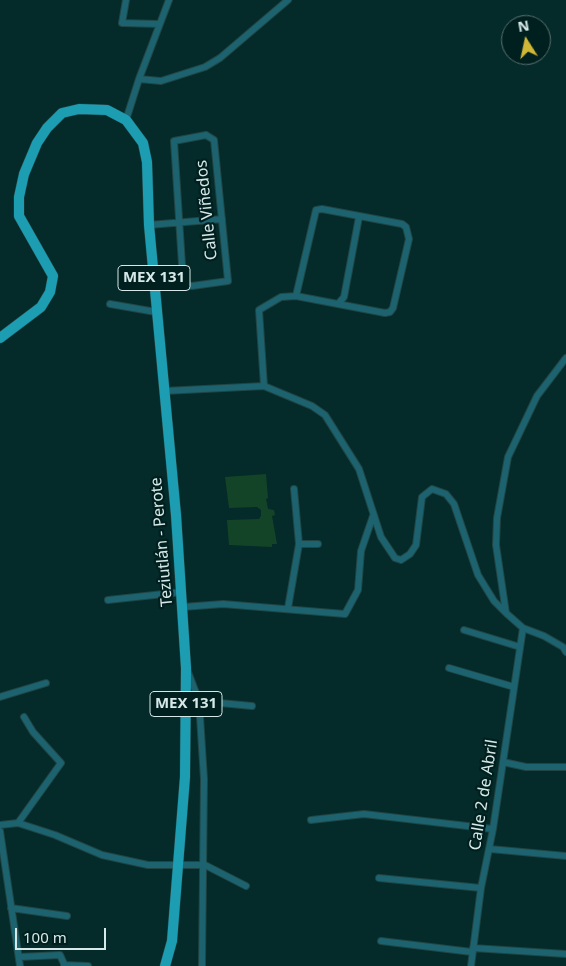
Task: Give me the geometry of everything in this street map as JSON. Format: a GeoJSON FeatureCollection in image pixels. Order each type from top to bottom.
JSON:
{"type":"FeatureCollection","features":[{"type":"Feature","properties":{"kind":"main road","name":"MEX 131"},"geometry":{"type":"LineString","coordinates":[[0,338],[41,307],[50,292],[53,276],[42,253],[26,231],[20,216],[19,198],[24,174],[37,143],[47,128],[62,113],[79,109],[107,110],[126,120]]}},
{"type":"Feature","properties":{"kind":"main road","name":"Teziutlán - Perote"},"geometry":{"type":"LineString","coordinates":[[126,120],[143,143],[147,162],[149,225],[182,592],[186,668],[186,777],[172,941],[165,966]]}},
{"type":"Feature","properties":{"kind":"street"},"geometry":{"type":"LineString","coordinates":[[126,0],[122,23],[159,24]]}},
{"type":"Feature","properties":{"kind":"street"},"geometry":{"type":"LineString","coordinates":[[126,120],[139,79],[169,0]]}},
{"type":"Feature","properties":{"kind":"street"},"geometry":{"type":"LineString","coordinates":[[139,79],[161,81],[206,67],[220,58],[288,0]]}},
{"type":"Feature","properties":{"kind":"street","name":"Calle Viñedos"},"geometry":{"type":"LineString","coordinates":[[206,135],[211,136],[214,140],[222,219],[228,281],[186,285],[183,280],[178,224],[174,141],[206,135]]}},
{"type":"Feature","properties":{"kind":"street"},"geometry":{"type":"LineString","coordinates":[[264,386],[259,310],[281,297],[296,296],[385,313],[393,308],[409,238],[406,227],[402,224],[322,209],[316,210],[313,215],[296,296]]}},
{"type":"Feature","properties":{"kind":"street"},"geometry":{"type":"LineString","coordinates":[[338,304],[344,297],[359,217]]}},
{"type":"Feature","properties":{"kind":"street"},"geometry":{"type":"LineString","coordinates":[[149,225],[222,219]]}},
{"type":"Feature","properties":{"kind":"street"},"geometry":{"type":"LineString","coordinates":[[110,304],[156,312]]}},
{"type":"Feature","properties":{"kind":"street"},"geometry":{"type":"LineString","coordinates":[[506,613],[496,545],[497,518],[508,457],[537,396],[566,358]]}},
{"type":"Feature","properties":{"kind":"street"},"geometry":{"type":"LineString","coordinates":[[164,391],[264,386],[312,406],[325,414],[359,469],[381,537],[395,558],[401,560],[410,554],[416,545],[422,497],[432,489],[446,494],[454,504],[478,575],[494,601],[523,628],[544,636],[563,647],[566,652]]}},
{"type":"Feature","properties":{"kind":"street"},"geometry":{"type":"LineString","coordinates":[[288,608],[299,544],[294,489]]}},
{"type":"Feature","properties":{"kind":"street"},"geometry":{"type":"LineString","coordinates":[[183,607],[223,604],[345,614],[358,590],[361,551],[373,516]]}},
{"type":"Feature","properties":{"kind":"street"},"geometry":{"type":"LineString","coordinates":[[299,544],[318,544]]}},
{"type":"Feature","properties":{"kind":"street"},"geometry":{"type":"LineString","coordinates":[[108,600],[182,592]]}},
{"type":"Feature","properties":{"kind":"street","name":"Calle 2 de Abril"},"geometry":{"type":"LineString","coordinates":[[471,966],[481,888],[490,849],[523,628]]}},
{"type":"Feature","properties":{"kind":"street"},"geometry":{"type":"LineString","coordinates":[[464,630],[520,647]]}},
{"type":"Feature","properties":{"kind":"street"},"geometry":{"type":"LineString","coordinates":[[186,668],[199,701],[204,779],[205,865],[202,966]]}},
{"type":"Feature","properties":{"kind":"street"},"geometry":{"type":"LineString","coordinates":[[448,668],[514,688]]}},
{"type":"Feature","properties":{"kind":"street"},"geometry":{"type":"LineString","coordinates":[[0,697],[46,684]]}},
{"type":"Feature","properties":{"kind":"street"},"geometry":{"type":"LineString","coordinates":[[199,701],[252,706]]}},
{"type":"Feature","properties":{"kind":"street"},"geometry":{"type":"LineString","coordinates":[[18,823],[61,763],[33,732],[24,718]]}},
{"type":"Feature","properties":{"kind":"street"},"geometry":{"type":"LineString","coordinates":[[503,762],[526,767],[566,767]]}},
{"type":"Feature","properties":{"kind":"street"},"geometry":{"type":"LineString","coordinates":[[312,820],[364,814],[493,829]]}},
{"type":"Feature","properties":{"kind":"street"},"geometry":{"type":"LineString","coordinates":[[0,825],[18,823],[55,835],[102,855],[148,865],[205,865],[246,886]]}},
{"type":"Feature","properties":{"kind":"street"},"geometry":{"type":"LineString","coordinates":[[0,831],[20,966]]}},
{"type":"Feature","properties":{"kind":"street"},"geometry":{"type":"LineString","coordinates":[[490,849],[566,856]]}},
{"type":"Feature","properties":{"kind":"street"},"geometry":{"type":"LineString","coordinates":[[379,878],[481,888]]}},
{"type":"Feature","properties":{"kind":"street"},"geometry":{"type":"LineString","coordinates":[[11,908],[67,916]]}},
{"type":"Feature","properties":{"kind":"street"},"geometry":{"type":"LineString","coordinates":[[381,941],[473,950],[566,954]]}},
{"type":"Feature","properties":{"kind":"street"},"geometry":{"type":"LineString","coordinates":[[19,957],[60,955],[65,966],[88,966]]}},
{"type":"Feature","properties":{"kind":"green space"},"geometry":{"type":"Polygon","coordinates":[[[266,474],[268,498],[266,499],[268,509],[274,510],[275,515],[272,516],[277,544],[272,544],[272,547],[229,545],[227,520],[259,519],[261,510],[257,507],[229,508],[225,477],[266,474]]]}}]}
